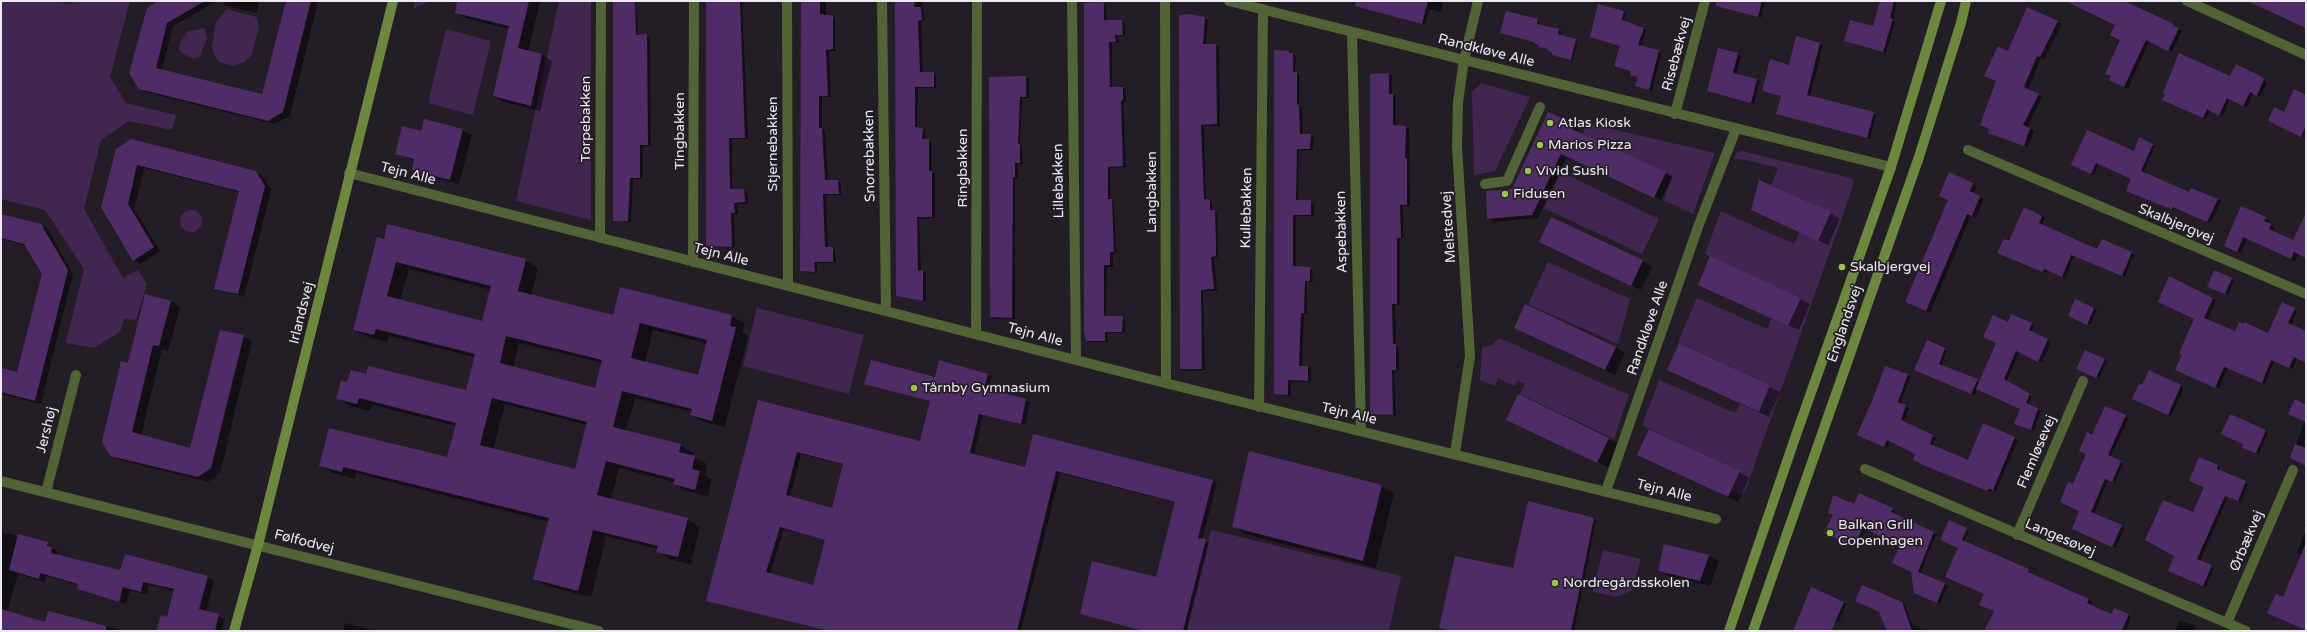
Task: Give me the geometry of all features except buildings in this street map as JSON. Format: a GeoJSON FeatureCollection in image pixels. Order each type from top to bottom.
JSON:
{"type":"FeatureCollection","features":[{"type":"Feature","properties":{"kind":"street","name":"Irlandsvej"},"geometry":{"type":"LineString","coordinates":[[234,631],[258,545],[349,173],[393,1]]}},
{"type":"Feature","properties":{"kind":"street","name":"Torpebakken"},"geometry":{"type":"LineString","coordinates":[[600,238],[601,1]]}},
{"type":"Feature","properties":{"kind":"street","name":"Tingbakken"},"geometry":{"type":"LineString","coordinates":[[693,262],[694,1]]}},
{"type":"Feature","properties":{"kind":"street","name":"Stjernebakken"},"geometry":{"type":"LineString","coordinates":[[787,1],[788,286]]}},
{"type":"Feature","properties":{"kind":"street","name":"Snorrebakken"},"geometry":{"type":"LineString","coordinates":[[882,1],[886,311]]}},
{"type":"Feature","properties":{"kind":"street","name":"Ringbakken"},"geometry":{"type":"LineString","coordinates":[[976,334],[977,1]]}},
{"type":"Feature","properties":{"kind":"street","name":"Lillebakken"},"geometry":{"type":"LineString","coordinates":[[1072,1],[1076,360]]}},
{"type":"Feature","properties":{"kind":"street","name":"Langbakken"},"geometry":{"type":"LineString","coordinates":[[1165,1],[1166,383]]}},
{"type":"Feature","properties":{"kind":"street","name":"Randkløve Alle"},"geometry":{"type":"LineString","coordinates":[[1233,1],[1675,114],[1891,167]]}},
{"type":"Feature","properties":{"kind":"street","name":"Melstedvej"},"geometry":{"type":"LineString","coordinates":[[1455,453],[1470,356],[1457,146],[1458,102],[1464,60],[1478,1]]}},
{"type":"Feature","properties":{"kind":"street","name":"Risebækvej"},"geometry":{"type":"LineString","coordinates":[[1675,114],[1705,1]]}},
{"type":"Feature","properties":{"kind":"street","name":"Englandsvej"},"geometry":{"type":"LineString","coordinates":[[1730,631],[1796,435],[1891,167],[1941,1]]}},
{"type":"Feature","properties":{"kind":"street","name":"Englandsvej"},"geometry":{"type":"LineString","coordinates":[[1753,631],[1919,157],[1961,23],[1966,1]]}},
{"type":"Feature","properties":{"kind":"street"},"geometry":{"type":"LineString","coordinates":[[2193,2],[2306,55]]}},
{"type":"Feature","properties":{"kind":"street","name":"Kullebakken"},"geometry":{"type":"LineString","coordinates":[[1260,407],[1263,9]]}},
{"type":"Feature","properties":{"kind":"street","name":"Aspebakken"},"geometry":{"type":"LineString","coordinates":[[1352,32],[1360,431]]}},
{"type":"Feature","properties":{"kind":"street"},"geometry":{"type":"LineString","coordinates":[[1485,184],[1507,181],[1540,107]]}},
{"type":"Feature","properties":{"kind":"street","name":"Randkløve Alle"},"geometry":{"type":"LineString","coordinates":[[1606,491],[1696,234],[1736,129]]}},
{"type":"Feature","properties":{"kind":"street","name":"Skalbjergvej"},"geometry":{"type":"LineString","coordinates":[[1968,150],[2306,294]]}},
{"type":"Feature","properties":{"kind":"street","name":"Tejn Alle"},"geometry":{"type":"LineString","coordinates":[[349,173],[1260,407],[1455,453],[1716,519]]}},
{"type":"Feature","properties":{"kind":"street","name":"Jershøj"},"geometry":{"type":"LineString","coordinates":[[46,492],[76,376]]}},
{"type":"Feature","properties":{"kind":"street","name":"Flemløsevej"},"geometry":{"type":"LineString","coordinates":[[2017,535],[2083,381]]}},
{"type":"Feature","properties":{"kind":"street","name":"Langesøvej"},"geometry":{"type":"LineString","coordinates":[[1865,469],[2017,535],[2246,631]]}},
{"type":"Feature","properties":{"kind":"street","name":"Ørbækvej"},"geometry":{"type":"LineString","coordinates":[[2227,623],[2293,470]]}},
{"type":"Feature","properties":{"kind":"street","name":"Følfodvej"},"geometry":{"type":"LineString","coordinates":[[1,481],[599,631]]}},
{"type":"Feature","properties":{"kind":"shaded area"},"geometry":{"type":"Polygon","coordinates":[[[1,1],[55,1],[69,4],[76,1],[130,1],[110,77],[126,103],[176,115],[172,130],[129,121],[101,140],[84,209],[123,278],[138,270],[147,284],[136,320],[124,319],[120,332],[94,348],[66,343],[84,269],[45,210],[1,199],[1,1]]]}},
{"type":"Feature","properties":{"kind":"shaded area"},"geometry":{"type":"Polygon","coordinates":[[[415,1],[430,1],[413,9],[415,1]]]}},
{"type":"Feature","properties":{"kind":"shaded area"},"geometry":{"type":"Polygon","coordinates":[[[559,1],[591,1],[591,220],[516,201],[559,1]]]}},
{"type":"Feature","properties":{"kind":"shaded area"},"geometry":{"type":"Polygon","coordinates":[[[227,9],[256,17],[259,27],[252,54],[245,62],[233,66],[219,62],[214,55],[212,47],[216,22],[227,9]]]}},
{"type":"Feature","properties":{"kind":"shaded area"},"geometry":{"type":"Polygon","coordinates":[[[204,28],[207,38],[200,56],[194,59],[183,54],[179,50],[179,45],[187,32],[204,28]]]}},
{"type":"Feature","properties":{"kind":"shaded area"},"geometry":{"type":"Polygon","coordinates":[[[446,29],[491,41],[473,115],[428,103],[446,29]]]}},
{"type":"Feature","properties":{"kind":"shaded area"},"geometry":{"type":"Polygon","coordinates":[[[1481,83],[1530,97],[1495,171],[1474,175],[1472,92],[1481,83]]]}},
{"type":"Feature","properties":{"kind":"shaded area"},"geometry":{"type":"Polygon","coordinates":[[[1586,123],[1715,153],[1693,214],[1663,200],[1673,176],[1583,134],[1586,123]]]}},
{"type":"Feature","properties":{"kind":"shaded area"},"geometry":{"type":"Polygon","coordinates":[[[1742,151],[1851,178],[1854,183],[1745,492],[1739,495],[1731,490],[1739,471],[1642,425],[1659,380],[1735,413],[1740,404],[1759,412],[1770,385],[1678,342],[1697,298],[1767,329],[1771,319],[1789,326],[1800,298],[1705,254],[1721,211],[1794,244],[1800,232],[1830,212],[1771,185],[1778,168],[1747,160],[1734,159],[1736,153],[1742,151]]]}},
{"type":"Feature","properties":{"kind":"shaded area"},"geometry":{"type":"Polygon","coordinates":[[[1561,172],[1659,219],[1642,254],[1544,208],[1561,172]]]}},
{"type":"Feature","properties":{"kind":"shaded area"},"geometry":{"type":"Polygon","coordinates":[[[191,210],[199,213],[202,221],[199,229],[191,232],[183,229],[180,221],[183,213],[191,210]]]}},
{"type":"Feature","properties":{"kind":"shaded area"},"geometry":{"type":"Polygon","coordinates":[[[1548,262],[1630,299],[1618,344],[1528,304],[1548,262]]]}},
{"type":"Feature","properties":{"kind":"shaded area"},"geometry":{"type":"Polygon","coordinates":[[[757,308],[864,335],[849,394],[743,366],[757,308]]]}},
{"type":"Feature","properties":{"kind":"shaded area"},"geometry":{"type":"Polygon","coordinates":[[[1499,338],[1629,395],[1614,439],[1520,394],[1525,384],[1518,380],[1514,386],[1498,378],[1495,386],[1480,380],[1482,347],[1493,345],[1499,338]]]}},
{"type":"Feature","properties":{"kind":"shaded area"},"geometry":{"type":"Polygon","coordinates":[[[1211,530],[1401,576],[1389,631],[1186,631],[1211,530]]]}},
{"type":"Feature","properties":{"kind":"shaded area"},"geometry":{"type":"Polygon","coordinates":[[[1603,550],[1641,559],[1632,590],[1617,597],[1593,592],[1603,550]]]}},
{"type":"Feature","properties":{"kind":"place","name":"Atlas Kiosk"},"geometry":{"type":"Point","coordinates":[1550,123]}},
{"type":"Feature","properties":{"kind":"place","name":"Marios Pizza"},"geometry":{"type":"Point","coordinates":[1540,145]}},
{"type":"Feature","properties":{"kind":"place","name":"Vivid Sushi"},"geometry":{"type":"Point","coordinates":[1528,171]}},
{"type":"Feature","properties":{"kind":"place","name":"Fidusen"},"geometry":{"type":"Point","coordinates":[1505,194]}},
{"type":"Feature","properties":{"kind":"place","name":"Skalbjergvej"},"geometry":{"type":"Point","coordinates":[1842,267]}},
{"type":"Feature","properties":{"kind":"place","name":"Tårnby Gymnasium"},"geometry":{"type":"Point","coordinates":[914,388]}},
{"type":"Feature","properties":{"kind":"place","name":"Balkan Grill Copenhagen"},"geometry":{"type":"Point","coordinates":[1830,533]}},
{"type":"Feature","properties":{"kind":"place","name":"Nordregårdsskolen"},"geometry":{"type":"Point","coordinates":[1555,583]}}]}
